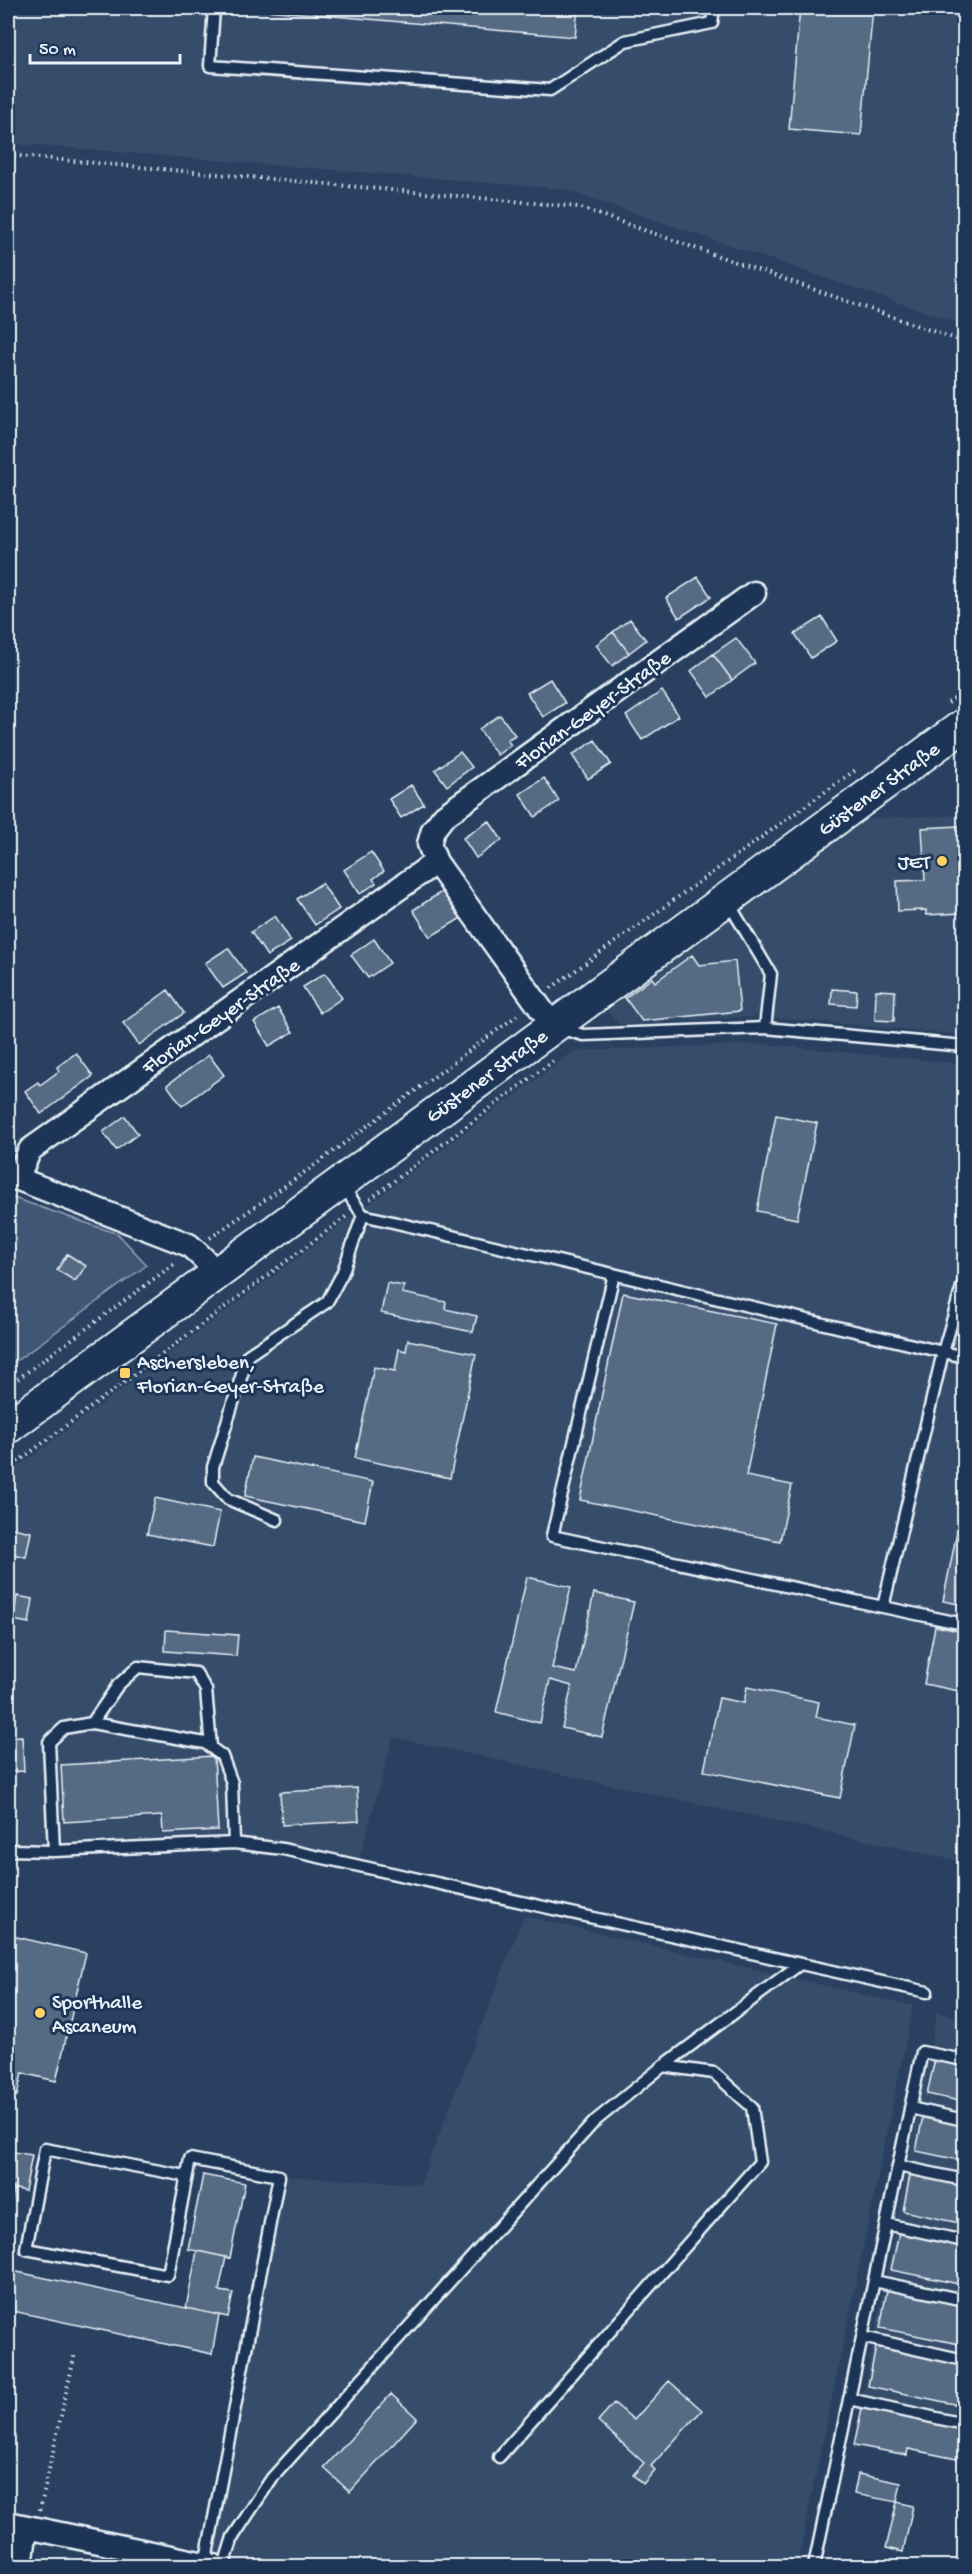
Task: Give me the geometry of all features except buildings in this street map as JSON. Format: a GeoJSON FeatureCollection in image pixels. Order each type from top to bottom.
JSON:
{"type":"FeatureCollection","features":[{"type":"Feature","properties":{"kind":"main road","name":"Güstener Straße"},"geometry":{"type":"LineString","coordinates":[[8,1427],[340,1182],[544,1014],[726,900],[952,717]]}},
{"type":"Feature","properties":{"kind":"street","name":"Florian-Geyer-Straße"},"geometry":{"type":"LineString","coordinates":[[544,1014],[436,862],[429,844],[434,830],[444,816],[754,593]]}},
{"type":"Feature","properties":{"kind":"street","name":"Florian-Geyer-Straße"},"geometry":{"type":"LineString","coordinates":[[12,1177],[30,1150],[436,862]]}},
{"type":"Feature","properties":{"kind":"street"},"geometry":{"type":"LineString","coordinates":[[12,1177],[178,1240],[194,1249],[216,1274]]}},
{"type":"Feature","properties":{"kind":"street"},"geometry":{"type":"LineString","coordinates":[[21,2566],[17,2525],[214,2566]]}},
{"type":"Feature","properties":{"kind":"lane"},"geometry":{"type":"LineString","coordinates":[[214,8],[210,66],[550,90],[625,41],[712,23],[714,8]]}},
{"type":"Feature","properties":{"kind":"lane"},"geometry":{"type":"LineString","coordinates":[[726,900],[771,974],[765,1028]]}},
{"type":"Feature","properties":{"kind":"lane"},"geometry":{"type":"LineString","coordinates":[[544,1014],[583,1035],[765,1028],[964,1046]]}},
{"type":"Feature","properties":{"kind":"lane"},"geometry":{"type":"LineString","coordinates":[[340,1182],[360,1211],[964,1357]]}},
{"type":"Feature","properties":{"kind":"lane"},"geometry":{"type":"LineString","coordinates":[[277,1520],[228,1499],[213,1482],[213,1467],[248,1355],[327,1302],[342,1274],[360,1211]]}},
{"type":"Feature","properties":{"kind":"lane"},"geometry":{"type":"LineString","coordinates":[[614,1274],[552,1536],[964,1624]]}},
{"type":"Feature","properties":{"kind":"lane"},"geometry":{"type":"LineString","coordinates":[[883,1607],[943,1352],[964,1280]]}},
{"type":"Feature","properties":{"kind":"lane"},"geometry":{"type":"LineString","coordinates":[[92,1724],[118,1685],[138,1667],[196,1673],[206,1690],[211,1747]]}},
{"type":"Feature","properties":{"kind":"lane"},"geometry":{"type":"LineString","coordinates":[[54,1851],[49,1742],[64,1728],[92,1724],[205,1743],[222,1756],[232,1783],[234,1843]]}},
{"type":"Feature","properties":{"kind":"lane"},"geometry":{"type":"LineString","coordinates":[[8,1850],[54,1851],[234,1843],[284,1849],[927,1992]]}},
{"type":"Feature","properties":{"kind":"lane"},"geometry":{"type":"LineString","coordinates":[[214,2566],[272,2478],[595,2121],[663,2066],[800,1964]]}},
{"type":"Feature","properties":{"kind":"lane"},"geometry":{"type":"LineString","coordinates":[[814,2566],[922,2052],[964,2060]]}},
{"type":"Feature","properties":{"kind":"lane"},"geometry":{"type":"LineString","coordinates":[[499,2457],[760,2162],[752,2107],[714,2073],[663,2066]]}},
{"type":"Feature","properties":{"kind":"lane"},"geometry":{"type":"LineString","coordinates":[[910,2108],[964,2120]]}},
{"type":"Feature","properties":{"kind":"lane"},"geometry":{"type":"LineString","coordinates":[[186,2176],[45,2149],[26,2249],[168,2275],[190,2159],[279,2176],[214,2566]]}},
{"type":"Feature","properties":{"kind":"lane"},"geometry":{"type":"LineString","coordinates":[[898,2166],[964,2180]]}},
{"type":"Feature","properties":{"kind":"lane"},"geometry":{"type":"LineString","coordinates":[[886,2224],[964,2241]]}},
{"type":"Feature","properties":{"kind":"lane"},"geometry":{"type":"LineString","coordinates":[[874,2281],[964,2300]]}},
{"type":"Feature","properties":{"kind":"lane"},"geometry":{"type":"LineString","coordinates":[[862,2337],[964,2360]]}},
{"type":"Feature","properties":{"kind":"lane"},"geometry":{"type":"LineString","coordinates":[[849,2399],[964,2424]]}},
{"type":"Feature","properties":{"kind":"path"},"geometry":{"type":"LineString","coordinates":[[8,155],[578,207],[964,342]]}},
{"type":"Feature","properties":{"kind":"path"},"geometry":{"type":"LineString","coordinates":[[952,717],[964,692]]}},
{"type":"Feature","properties":{"kind":"path"},"geometry":{"type":"LineString","coordinates":[[8,1386],[194,1249],[312,1167],[544,1014],[568,975],[859,768]]}},
{"type":"Feature","properties":{"kind":"path"},"geometry":{"type":"LineString","coordinates":[[8,1469],[360,1211],[562,1055],[583,1035]]}},
{"type":"Feature","properties":{"kind":"path"},"geometry":{"type":"LineString","coordinates":[[17,2525],[41,2510],[75,2353]]}},
{"type":"Feature","properties":{"kind":"shaded area"},"geometry":{"type":"Polygon","coordinates":[[[8,8],[964,8],[964,325],[564,189],[8,143],[8,8]]]}},
{"type":"Feature","properties":{"kind":"shaded area"},"geometry":{"type":"Polygon","coordinates":[[[964,815],[964,1035],[759,1016],[619,1025],[602,1005],[853,819],[964,815]]]}},
{"type":"Feature","properties":{"kind":"shaded area"},"geometry":{"type":"Polygon","coordinates":[[[762,1044],[964,1064],[964,1862],[393,1737],[359,1859],[278,1841],[223,1837],[30,1844],[8,1842],[8,1474],[574,1051],[762,1044]]]}},
{"type":"Feature","properties":{"kind":"shaded area"},"geometry":{"type":"Polygon","coordinates":[[[8,1196],[118,1234],[147,1265],[8,1367],[8,1196]]]}},
{"type":"Feature","properties":{"kind":"shaded area"},"geometry":{"type":"Polygon","coordinates":[[[524,1916],[913,2006],[797,2566],[205,2565],[279,2176],[420,2184],[524,1916]]]}},
{"type":"Feature","properties":{"kind":"shaded area"},"geometry":{"type":"Polygon","coordinates":[[[937,2012],[964,2019],[964,2460],[908,2449],[907,2455],[853,2448],[937,2012]]]}},
{"type":"Feature","properties":{"kind":"place","name":"JET"},"geometry":{"type":"Point","coordinates":[942,861]}},
{"type":"Feature","properties":{"kind":"place","name":"Aschersleben, Florian-Geyer-Straße"},"geometry":{"type":"Point","coordinates":[125,1373]}},
{"type":"Feature","properties":{"kind":"place","name":"Sporthalle Ascaneum"},"geometry":{"type":"Point","coordinates":[40,2013]}}]}
